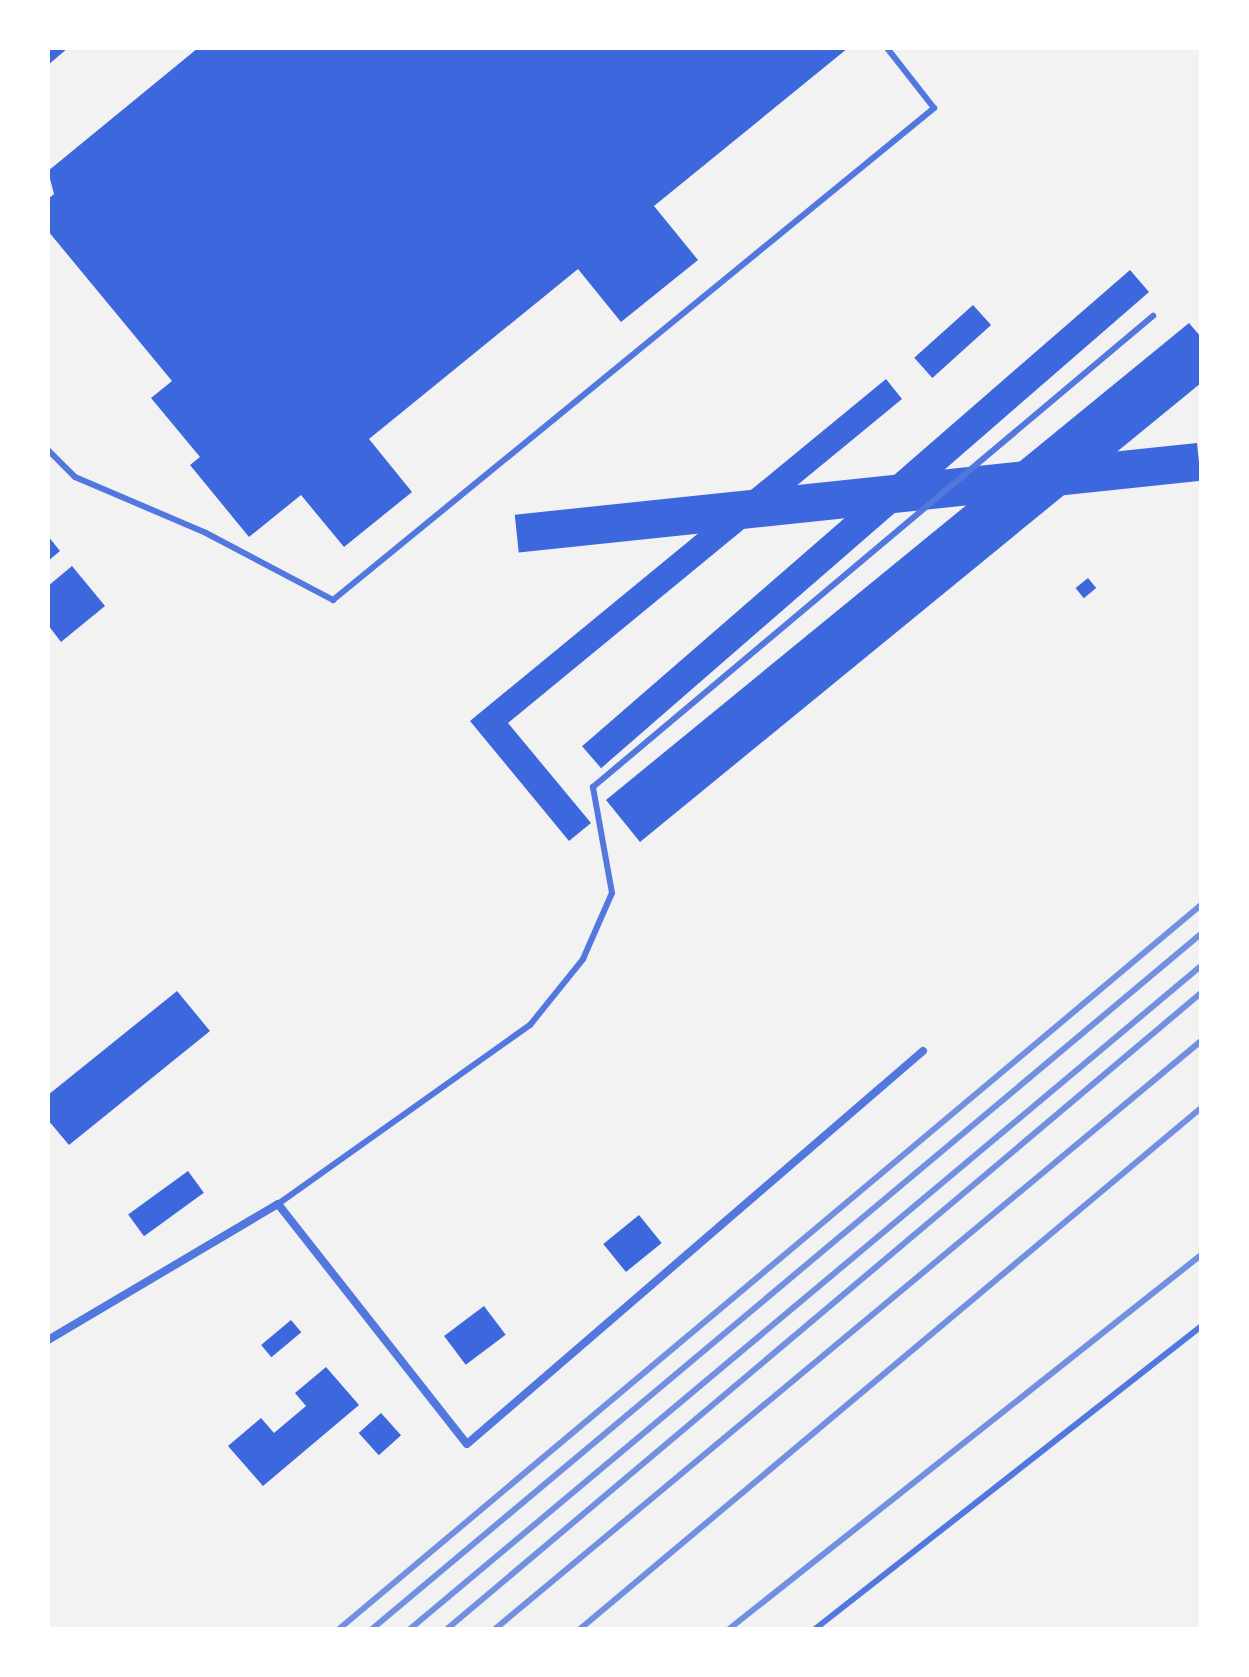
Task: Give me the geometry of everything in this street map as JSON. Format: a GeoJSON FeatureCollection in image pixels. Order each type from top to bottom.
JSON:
{"type":"FeatureCollection","features":[{"type":"Feature","properties":{"kind":"street"},"geometry":{"type":"LineString","coordinates":[[48,1340],[278,1204],[467,1444],[923,1051]]}},
{"type":"Feature","properties":{"kind":"lane"},"geometry":{"type":"LineString","coordinates":[[48,450],[75,477],[206,533],[333,600],[934,108],[887,48]]}},
{"type":"Feature","properties":{"kind":"lane"},"geometry":{"type":"LineString","coordinates":[[278,1204],[530,1025],[583,959],[612,893],[593,787],[1153,316]]}},
{"type":"Feature","properties":{"kind":"lane"},"geometry":{"type":"LineString","coordinates":[[815,1629],[1201,1326]]}},
{"type":"Feature","properties":{"kind":"building"},"geometry":{"type":"Polygon","coordinates":[[[48,48],[68,48],[48,65],[48,48]]]}},
{"type":"Feature","properties":{"kind":"building"},"geometry":{"type":"Polygon","coordinates":[[[198,48],[848,48],[654,206],[698,260],[621,322],[578,269],[369,439],[412,492],[344,547],[301,495],[249,537],[190,465],[200,457],[151,398],[172,381],[48,231],[48,199],[54,194],[48,171],[198,48]]]}},
{"type":"Feature","properties":{"kind":"building"},"geometry":{"type":"Polygon","coordinates":[[[1130,270],[1149,292],[601,768],[582,746],[1130,270]]]}},
{"type":"Feature","properties":{"kind":"building"},"geometry":{"type":"Polygon","coordinates":[[[973,305],[991,325],[932,378],[914,358],[973,305]]]}},
{"type":"Feature","properties":{"kind":"building"},"geometry":{"type":"Polygon","coordinates":[[[1189,323],[1201,337],[1201,383],[640,842],[606,800],[1189,323]]]}},
{"type":"Feature","properties":{"kind":"building"},"geometry":{"type":"Polygon","coordinates":[[[886,379],[902,399],[508,723],[591,823],[569,841],[470,721],[886,379]]]}},
{"type":"Feature","properties":{"kind":"building"},"geometry":{"type":"Polygon","coordinates":[[[1197,443],[1201,481],[519,552],[515,515],[1197,443]]]}},
{"type":"Feature","properties":{"kind":"building"},"geometry":{"type":"Polygon","coordinates":[[[48,536],[60,551],[48,561],[48,536]]]}},
{"type":"Feature","properties":{"kind":"building"},"geometry":{"type":"Polygon","coordinates":[[[72,566],[105,606],[61,642],[48,625],[48,586],[72,566]]]}},
{"type":"Feature","properties":{"kind":"building"},"geometry":{"type":"Polygon","coordinates":[[[1088,578],[1096,588],[1084,598],[1076,588],[1088,578]]]}},
{"type":"Feature","properties":{"kind":"building"},"geometry":{"type":"Polygon","coordinates":[[[177,991],[210,1031],[69,1145],[48,1120],[48,1095],[177,991]]]}},
{"type":"Feature","properties":{"kind":"building"},"geometry":{"type":"Polygon","coordinates":[[[188,1171],[204,1193],[144,1236],[128,1214],[188,1171]]]}},
{"type":"Feature","properties":{"kind":"building"},"geometry":{"type":"Polygon","coordinates":[[[639,1215],[662,1243],[626,1272],[603,1244],[639,1215]]]}},
{"type":"Feature","properties":{"kind":"building"},"geometry":{"type":"Polygon","coordinates":[[[484,1306],[506,1335],[466,1365],[444,1336],[484,1306]]]}},
{"type":"Feature","properties":{"kind":"building"},"geometry":{"type":"Polygon","coordinates":[[[291,1320],[301,1332],[271,1357],[261,1345],[291,1320]]]}},
{"type":"Feature","properties":{"kind":"building"},"geometry":{"type":"Polygon","coordinates":[[[326,1367],[359,1405],[263,1486],[228,1446],[261,1418],[274,1433],[306,1406],[295,1393],[326,1367]]]}},
{"type":"Feature","properties":{"kind":"building"},"geometry":{"type":"Polygon","coordinates":[[[381,1413],[401,1435],[379,1455],[359,1433],[381,1413]]]}},
{"type":"Feature","properties":{"kind":"railway"},"geometry":{"type":"LineString","coordinates":[[339,1629],[1201,905]]}},
{"type":"Feature","properties":{"kind":"railway"},"geometry":{"type":"LineString","coordinates":[[372,1629],[1201,934]]}},
{"type":"Feature","properties":{"kind":"railway"},"geometry":{"type":"LineString","coordinates":[[410,1629],[1201,966]]}},
{"type":"Feature","properties":{"kind":"railway"},"geometry":{"type":"LineString","coordinates":[[447,1629],[1201,993]]}},
{"type":"Feature","properties":{"kind":"railway"},"geometry":{"type":"LineString","coordinates":[[495,1629],[1201,1041]]}},
{"type":"Feature","properties":{"kind":"railway"},"geometry":{"type":"LineString","coordinates":[[580,1629],[1201,1108]]}},
{"type":"Feature","properties":{"kind":"railway"},"geometry":{"type":"LineString","coordinates":[[729,1629],[1201,1255]]}}]}
